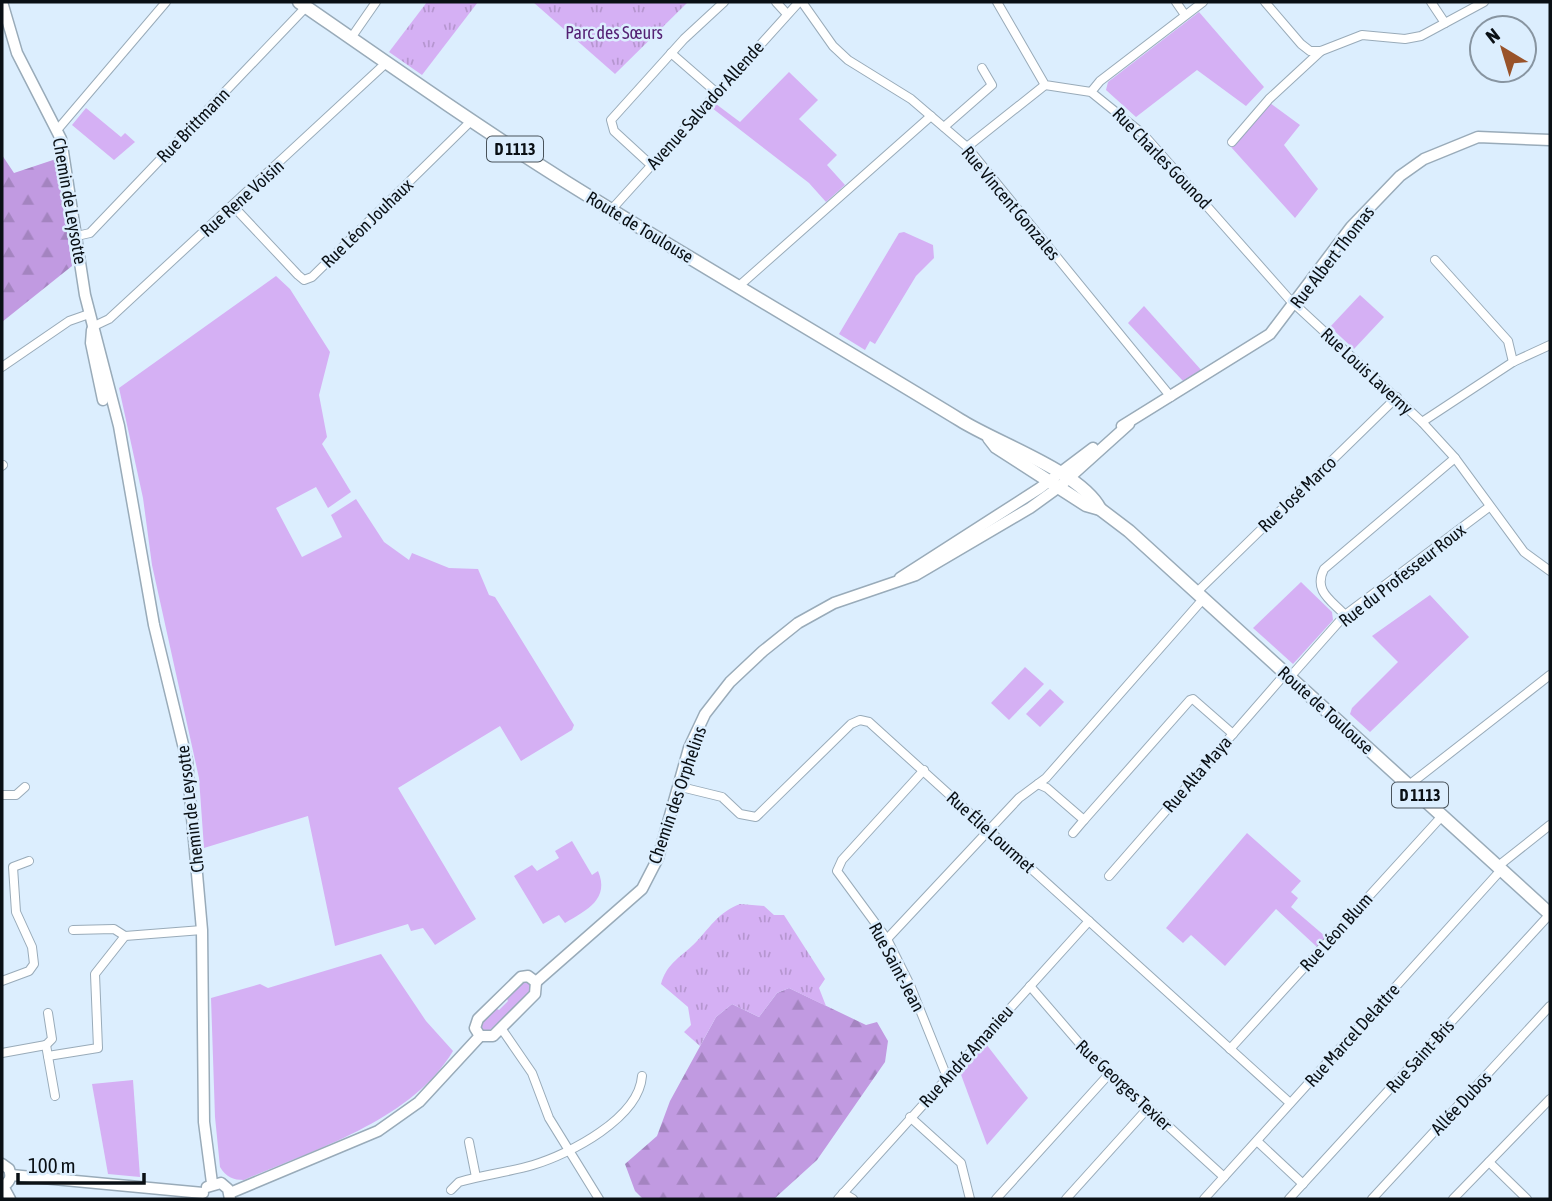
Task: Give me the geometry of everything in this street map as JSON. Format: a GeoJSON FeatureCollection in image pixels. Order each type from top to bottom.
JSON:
{"type":"FeatureCollection","features":[{"type":"Feature","properties":{"kind":"main road","name":"Route de Toulouse"},"geometry":{"type":"LineString","coordinates":[[302,4],[471,121],[612,209],[989,438],[1001,439],[1058,480],[1093,496],[1100,509],[1200,595],[1550,914]]}},
{"type":"Feature","properties":{"kind":"street","name":"Chemin de Leysotte"},"geometry":{"type":"LineString","coordinates":[[2,2],[7,42],[58,129],[92,327],[91,343],[103,400],[120,440],[167,691],[187,761],[202,930],[203,1101],[212,1183]]}},
{"type":"Feature","properties":{"kind":"street"},"geometry":{"type":"LineString","coordinates":[[58,129],[166,2]]}},
{"type":"Feature","properties":{"kind":"street"},"geometry":{"type":"LineString","coordinates":[[351,38],[376,2]]}},
{"type":"Feature","properties":{"kind":"street"},"geometry":{"type":"LineString","coordinates":[[651,165],[614,131],[611,120],[671,53],[724,2]]}},
{"type":"Feature","properties":{"kind":"street"},"geometry":{"type":"LineString","coordinates":[[776,2],[788,14]]}},
{"type":"Feature","properties":{"kind":"street","name":"Avenue Salvador Allende"},"geometry":{"type":"LineString","coordinates":[[612,209],[800,2]]}},
{"type":"Feature","properties":{"kind":"street","name":"Rue Vincent Gonzales"},"geometry":{"type":"LineString","coordinates":[[800,2],[833,46],[848,60],[902,92],[967,147],[1171,397]]}},
{"type":"Feature","properties":{"kind":"street"},"geometry":{"type":"LineString","coordinates":[[967,147],[1045,85],[997,2]]}},
{"type":"Feature","properties":{"kind":"street"},"geometry":{"type":"LineString","coordinates":[[1176,2],[1185,15]]}},
{"type":"Feature","properties":{"kind":"street"},"geometry":{"type":"LineString","coordinates":[[1091,92],[1100,81],[1203,2]]}},
{"type":"Feature","properties":{"kind":"street"},"geometry":{"type":"LineString","coordinates":[[1265,2],[1301,44],[1310,51],[1321,51]]}},
{"type":"Feature","properties":{"kind":"street"},"geometry":{"type":"LineString","coordinates":[[1431,2],[1445,23]]}},
{"type":"Feature","properties":{"kind":"street"},"geometry":{"type":"LineString","coordinates":[[1232,142],[1269,99],[1321,51],[1360,35],[1405,39],[1421,36],[1484,2]]}},
{"type":"Feature","properties":{"kind":"street","name":"Rue Brittmann"},"geometry":{"type":"LineString","coordinates":[[76,236],[87,234],[94,228],[302,4]]}},
{"type":"Feature","properties":{"kind":"street"},"geometry":{"type":"LineString","coordinates":[[671,53],[717,93]]}},
{"type":"Feature","properties":{"kind":"street","name":"Rue Rene Voisin"},"geometry":{"type":"LineString","coordinates":[[92,327],[107,320],[386,63]]}},
{"type":"Feature","properties":{"kind":"street"},"geometry":{"type":"LineString","coordinates":[[944,127],[992,85],[982,68]]}},
{"type":"Feature","properties":{"kind":"street","name":"Rue Charles Gounod"},"geometry":{"type":"LineString","coordinates":[[1045,85],[1091,92],[1112,106],[1149,140],[1295,304]]}},
{"type":"Feature","properties":{"kind":"street"},"geometry":{"type":"LineString","coordinates":[[738,286],[931,116]]}},
{"type":"Feature","properties":{"kind":"street","name":"Rue Léon Jouhaux"},"geometry":{"type":"LineString","coordinates":[[233,206],[304,280],[312,277],[471,121]]}},
{"type":"Feature","properties":{"kind":"street","name":"Rue Albert Thomas"},"geometry":{"type":"LineString","coordinates":[[1058,480],[1129,424],[1270,334],[1360,217],[1400,176],[1424,159],[1478,137],[1550,139]]}},
{"type":"Feature","properties":{"kind":"street"},"geometry":{"type":"LineString","coordinates":[[1435,260],[1508,341],[1513,362]]}},
{"type":"Feature","properties":{"kind":"street","name":"Rue Louis Laverny"},"geometry":{"type":"LineString","coordinates":[[1295,304],[1422,422],[1513,362],[1550,345]]}},
{"type":"Feature","properties":{"kind":"street"},"geometry":{"type":"LineString","coordinates":[[2,367],[69,321],[89,314]]}},
{"type":"Feature","properties":{"kind":"street","name":"Rue José Marco"},"geometry":{"type":"LineString","coordinates":[[885,937],[1018,798],[1038,784],[1200,595],[1397,397]]}},
{"type":"Feature","properties":{"kind":"street"},"geometry":{"type":"LineString","coordinates":[[1422,422],[1455,458],[1524,552],[1550,571]]}},
{"type":"Feature","properties":{"kind":"street"},"geometry":{"type":"LineString","coordinates":[[1345,615],[1320,590],[1319,580],[1324,569],[1455,458]]}},
{"type":"Feature","properties":{"kind":"street","name":"Chemin des Orphelins"},"geometry":{"type":"LineString","coordinates":[[536,982],[642,889],[658,858],[689,748],[705,714],[730,682],[762,651],[798,623],[834,603],[898,579],[1058,480]]}},
{"type":"Feature","properties":{"kind":"street","name":"Rue du Professeur Roux"},"geometry":{"type":"LineString","coordinates":[[1288,675],[1345,615],[1489,507]]}},
{"type":"Feature","properties":{"kind":"street","name":"Rue Alta Maya"},"geometry":{"type":"LineString","coordinates":[[1109,876],[1288,675]]}},
{"type":"Feature","properties":{"kind":"street"},"geometry":{"type":"LineString","coordinates":[[1409,785],[1550,675]]}},
{"type":"Feature","properties":{"kind":"street"},"geometry":{"type":"LineString","coordinates":[[1073,833],[1190,700],[1193,699],[1233,734]]}},
{"type":"Feature","properties":{"kind":"street","name":"Rue Élie Lourmet"},"geometry":{"type":"LineString","coordinates":[[677,786],[722,797],[740,814],[756,817],[850,724],[860,720],[869,722],[1290,1103]]}},
{"type":"Feature","properties":{"kind":"street","name":"Rue Saint-Jean"},"geometry":{"type":"LineString","coordinates":[[924,770],[837,868],[885,937],[934,1039],[947,1077]]}},
{"type":"Feature","properties":{"kind":"street"},"geometry":{"type":"LineString","coordinates":[[1038,784],[1047,788],[1084,820]]}},
{"type":"Feature","properties":{"kind":"street"},"geometry":{"type":"LineString","coordinates":[[2,795],[16,794],[25,787]]}},
{"type":"Feature","properties":{"kind":"street","name":"Rue Léon Blum"},"geometry":{"type":"LineString","coordinates":[[1230,1049],[1442,816]]}},
{"type":"Feature","properties":{"kind":"street","name":"Rue Marcel Delattre"},"geometry":{"type":"LineString","coordinates":[[1204,1199],[1499,869],[1550,825]]}},
{"type":"Feature","properties":{"kind":"street"},"geometry":{"type":"LineString","coordinates":[[2,981],[29,971],[34,964],[32,947],[16,912],[13,867],[29,861]]}},
{"type":"Feature","properties":{"kind":"street","name":"Rue Saint-Bris"},"geometry":{"type":"LineString","coordinates":[[1289,1199],[1550,914]]}},
{"type":"Feature","properties":{"kind":"street","name":"Rue André Amanieu"},"geometry":{"type":"LineString","coordinates":[[841,1196],[1089,921]]}},
{"type":"Feature","properties":{"kind":"street"},"geometry":{"type":"LineString","coordinates":[[73,930],[114,929],[125,936],[202,930]]}},
{"type":"Feature","properties":{"kind":"street"},"geometry":{"type":"LineString","coordinates":[[48,1056],[98,1048],[95,974],[125,936]]}},
{"type":"Feature","properties":{"kind":"street"},"geometry":{"type":"LineString","coordinates":[[528,976],[536,982],[535,994],[501,1028],[490,1037],[480,1036],[475,1028],[476,1021],[521,977],[528,976]]}},
{"type":"Feature","properties":{"kind":"street","name":"Rue Georges Texier"},"geometry":{"type":"LineString","coordinates":[[1030,986],[1075,1040],[1224,1177]]}},
{"type":"Feature","properties":{"kind":"street","name":"Allée Dubos"},"geometry":{"type":"LineString","coordinates":[[1372,1199],[1550,1006]]}},
{"type":"Feature","properties":{"kind":"street"},"geometry":{"type":"LineString","coordinates":[[2,1053],[46,1045],[52,1039],[48,1013]]}},
{"type":"Feature","properties":{"kind":"street"},"geometry":{"type":"LineString","coordinates":[[501,1028],[532,1073],[550,1118],[599,1199]]}},
{"type":"Feature","properties":{"kind":"street"},"geometry":{"type":"LineString","coordinates":[[11,1175],[203,1196],[212,1183],[225,1186],[230,1196],[390,1124],[437,1085],[480,1036]]}},
{"type":"Feature","properties":{"kind":"street"},"geometry":{"type":"LineString","coordinates":[[46,1045],[55,1096]]}},
{"type":"Feature","properties":{"kind":"street"},"geometry":{"type":"LineString","coordinates":[[996,1199],[1110,1073]]}},
{"type":"Feature","properties":{"kind":"street"},"geometry":{"type":"LineString","coordinates":[[451,1190],[459,1182],[536,1164],[608,1128],[624,1112],[641,1087],[642,1076]]}},
{"type":"Feature","properties":{"kind":"street"},"geometry":{"type":"LineString","coordinates":[[1453,1199],[1550,1099]]}},
{"type":"Feature","properties":{"kind":"street"},"geometry":{"type":"LineString","coordinates":[[1066,1199],[1148,1108]]}},
{"type":"Feature","properties":{"kind":"street"},"geometry":{"type":"LineString","coordinates":[[911,1118],[961,1163],[970,1199]]}},
{"type":"Feature","properties":{"kind":"street"},"geometry":{"type":"LineString","coordinates":[[1257,1141],[1303,1184]]}},
{"type":"Feature","properties":{"kind":"street"},"geometry":{"type":"LineString","coordinates":[[469,1142],[476,1177]]}},
{"type":"Feature","properties":{"kind":"street"},"geometry":{"type":"LineString","coordinates":[[1489,1162],[1527,1199]]}},
{"type":"Feature","properties":{"kind":"street"},"geometry":{"type":"LineString","coordinates":[[2,1164],[9,1169],[11,1175]]}},
{"type":"Feature","properties":{"kind":"street"},"geometry":{"type":"LineString","coordinates":[[10,1199],[2,1186],[11,1175]]}},
{"type":"Feature","properties":{"kind":"street"},"geometry":{"type":"LineString","coordinates":[[841,1196],[853,1199]]}},
{"type":"Feature","properties":{"kind":"green space"},"geometry":{"type":"Polygon","coordinates":[[[427,2],[478,2],[422,75],[389,52],[427,2]]]}},
{"type":"Feature","properties":{"kind":"green space","name":"Parc des Sœurs"},"geometry":{"type":"Polygon","coordinates":[[[533,2],[688,2],[615,74],[533,2]]]}},
{"type":"Feature","properties":{"kind":"green space"},"geometry":{"type":"Polygon","coordinates":[[[1199,12],[1264,87],[1246,106],[1197,70],[1136,117],[1106,90],[1108,82],[1199,12]]]}},
{"type":"Feature","properties":{"kind":"green space"},"geometry":{"type":"Polygon","coordinates":[[[789,72],[818,100],[799,119],[837,155],[827,165],[845,185],[826,202],[809,183],[712,108],[716,104],[740,122],[789,72]]]}},
{"type":"Feature","properties":{"kind":"green space"},"geometry":{"type":"Polygon","coordinates":[[[1270,103],[1300,125],[1284,145],[1318,189],[1295,218],[1231,147],[1270,103]]]}},
{"type":"Feature","properties":{"kind":"green space"},"geometry":{"type":"Polygon","coordinates":[[[86,108],[121,137],[125,133],[135,142],[114,160],[72,125],[86,108]]]}},
{"type":"Feature","properties":{"kind":"green space"},"geometry":{"type":"Polygon","coordinates":[[[2,155],[14,173],[56,159],[72,266],[2,322],[2,155]]]}},
{"type":"Feature","properties":{"kind":"green space"},"geometry":{"type":"Polygon","coordinates":[[[904,232],[933,245],[934,258],[916,276],[875,344],[870,341],[865,350],[839,334],[899,233],[904,232]]]}},
{"type":"Feature","properties":{"kind":"green space"},"geometry":{"type":"Polygon","coordinates":[[[276,276],[290,289],[330,352],[319,395],[327,437],[322,444],[351,492],[328,508],[316,487],[276,508],[302,557],[342,537],[331,515],[356,499],[384,542],[409,560],[412,553],[449,568],[478,569],[489,595],[495,597],[574,725],[572,730],[521,761],[500,726],[398,788],[476,919],[435,945],[423,928],[411,931],[408,924],[335,946],[308,816],[204,848],[199,778],[152,565],[143,498],[119,388],[276,276]]]}},
{"type":"Feature","properties":{"kind":"green space"},"geometry":{"type":"Polygon","coordinates":[[[1360,295],[1384,317],[1354,349],[1330,327],[1360,295]]]}},
{"type":"Feature","properties":{"kind":"green space"},"geometry":{"type":"Polygon","coordinates":[[[1144,306],[1202,371],[1184,382],[1128,323],[1144,306]]]}},
{"type":"Feature","properties":{"kind":"green space"},"geometry":{"type":"Polygon","coordinates":[[[1301,582],[1332,612],[1333,620],[1293,664],[1253,628],[1301,582]]]}},
{"type":"Feature","properties":{"kind":"green space"},"geometry":{"type":"Polygon","coordinates":[[[1430,595],[1469,637],[1370,732],[1350,714],[1352,708],[1398,662],[1372,636],[1430,595]]]}},
{"type":"Feature","properties":{"kind":"green space"},"geometry":{"type":"Polygon","coordinates":[[[1025,667],[1044,684],[1009,720],[991,703],[1025,667]]]}},
{"type":"Feature","properties":{"kind":"green space"},"geometry":{"type":"Polygon","coordinates":[[[1050,689],[1064,702],[1040,727],[1026,714],[1050,689]]]}},
{"type":"Feature","properties":{"kind":"green space"},"geometry":{"type":"Polygon","coordinates":[[[1247,833],[1301,881],[1291,892],[1298,898],[1291,907],[1326,937],[1317,947],[1276,909],[1225,966],[1191,935],[1183,943],[1166,928],[1247,833]]]}},
{"type":"Feature","properties":{"kind":"green space"},"geometry":{"type":"Polygon","coordinates":[[[572,841],[592,875],[598,871],[601,881],[599,896],[588,908],[565,923],[559,915],[543,924],[514,876],[532,865],[537,871],[559,858],[555,851],[572,841]]]}},
{"type":"Feature","properties":{"kind":"green space"},"geometry":{"type":"Polygon","coordinates":[[[740,904],[764,906],[774,915],[784,915],[825,979],[819,988],[826,1006],[789,988],[777,993],[759,1017],[732,1004],[716,1017],[700,1046],[684,1032],[691,1025],[688,1007],[661,984],[667,970],[676,960],[721,915],[740,904]]]}},
{"type":"Feature","properties":{"kind":"green space"},"geometry":{"type":"Polygon","coordinates":[[[381,954],[426,1021],[453,1051],[435,1075],[413,1096],[359,1130],[244,1180],[227,1176],[220,1167],[215,1117],[211,998],[260,984],[268,988],[381,954]]]}},
{"type":"Feature","properties":{"kind":"green space"},"geometry":{"type":"Polygon","coordinates":[[[525,981],[531,984],[530,992],[489,1031],[480,1029],[480,1023],[495,1008],[499,1010],[508,1001],[506,997],[525,981]]]}},
{"type":"Feature","properties":{"kind":"green space"},"geometry":{"type":"Polygon","coordinates":[[[789,988],[866,1025],[877,1022],[888,1041],[885,1062],[817,1160],[774,1199],[643,1199],[635,1191],[625,1164],[657,1136],[670,1101],[716,1017],[732,1004],[759,1017],[777,993],[789,988]]]}},
{"type":"Feature","properties":{"kind":"green space"},"geometry":{"type":"Polygon","coordinates":[[[986,1044],[1028,1098],[987,1145],[960,1072],[986,1044]]]}},
{"type":"Feature","properties":{"kind":"green space"},"geometry":{"type":"Polygon","coordinates":[[[133,1080],[140,1177],[108,1174],[92,1084],[133,1080]]]}}]}
